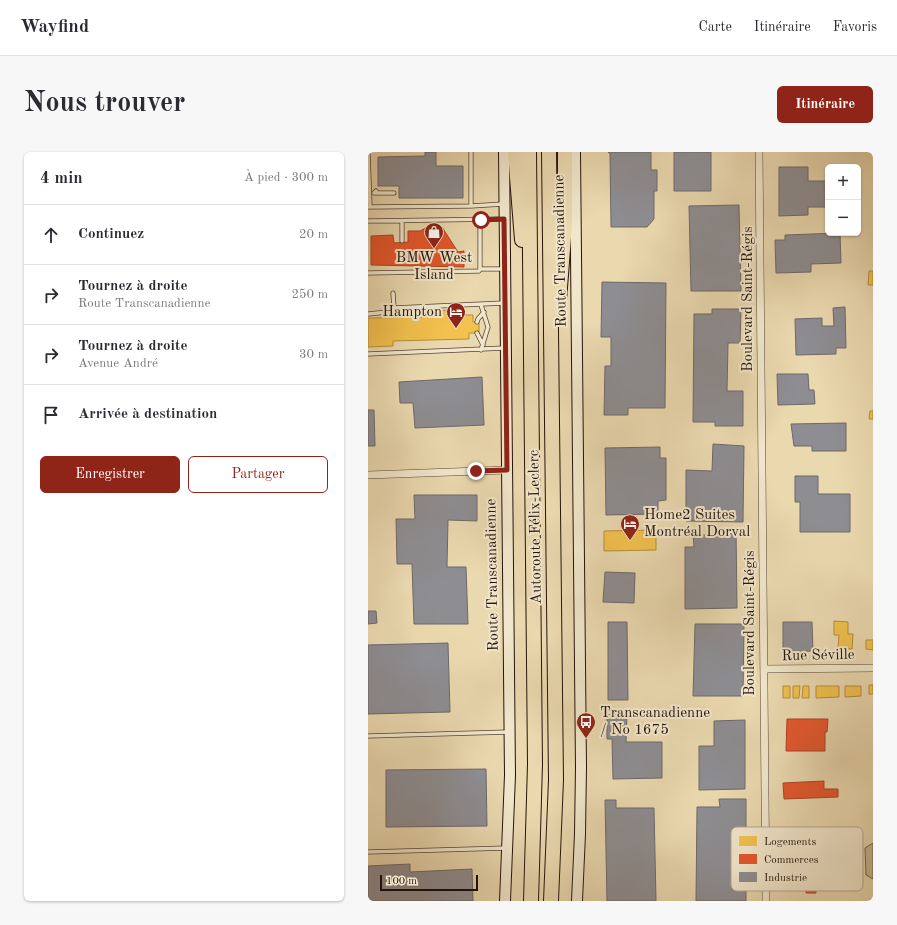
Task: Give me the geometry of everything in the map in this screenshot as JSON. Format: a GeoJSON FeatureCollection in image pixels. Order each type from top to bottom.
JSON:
{"type":"FeatureCollection","features":[{"type":"Feature","properties":{"kind":"highway"},"geometry":{"type":"LineString","coordinates":[[515,152],[531,340]]}},
{"type":"Feature","properties":{"kind":"highway","name":"Autoroute Félix-Leclerc"},"geometry":{"type":"LineString","coordinates":[[529,152],[535,756],[535,822],[531,901]]}},
{"type":"Feature","properties":{"kind":"highway","name":"Autoroute Félix-Leclerc"},"geometry":{"type":"LineString","coordinates":[[550,152],[556,786],[551,901]]}},
{"type":"Feature","properties":{"kind":"highway"},"geometry":{"type":"LineString","coordinates":[[552,400],[565,224],[565,152]]}},
{"type":"Feature","properties":{"kind":"main road","name":"Route Transcanadienne"},"geometry":{"type":"LineString","coordinates":[[504,152],[510,732],[508,848],[505,901]]}},
{"type":"Feature","properties":{"kind":"main road","name":"Route Transcanadienne"},"geometry":{"type":"LineString","coordinates":[[575,152],[581,767],[577,901]]}},
{"type":"Feature","properties":{"kind":"street","name":"Boulevard Saint-Régis"},"geometry":{"type":"LineString","coordinates":[[759,152],[765,827]]}},
{"type":"Feature","properties":{"kind":"street"},"geometry":{"type":"LineString","coordinates":[[368,475],[507,470]]}},
{"type":"Feature","properties":{"kind":"street","name":"Rue Séville"},"geometry":{"type":"LineString","coordinates":[[764,669],[873,668]]}},
{"type":"Feature","properties":{"kind":"street","name":"Boulevard Saint-Régis"},"geometry":{"type":"LineString","coordinates":[[766,891],[766,901]]}},
{"type":"Feature","properties":{"kind":"lane"},"geometry":{"type":"LineString","coordinates":[[368,152],[369,207],[471,206],[504,204]]}},
{"type":"Feature","properties":{"kind":"lane"},"geometry":{"type":"LineString","coordinates":[[471,152],[471,206]]}},
{"type":"Feature","properties":{"kind":"lane"},"geometry":{"type":"LineString","coordinates":[[369,193],[394,193]]}},
{"type":"Feature","properties":{"kind":"lane"},"geometry":{"type":"LineString","coordinates":[[368,221],[504,219]]}},
{"type":"Feature","properties":{"kind":"lane"},"geometry":{"type":"LineString","coordinates":[[480,220],[480,269]]}},
{"type":"Feature","properties":{"kind":"lane"},"geometry":{"type":"LineString","coordinates":[[402,221],[402,241]]}},
{"type":"Feature","properties":{"kind":"lane"},"geometry":{"type":"LineString","coordinates":[[368,273],[479,271],[480,269],[505,269]]}},
{"type":"Feature","properties":{"kind":"lane"},"geometry":{"type":"LineString","coordinates":[[393,293],[394,308]]}},
{"type":"Feature","properties":{"kind":"lane"},"geometry":{"type":"LineString","coordinates":[[368,314],[388,312],[394,308],[505,303]]}},
{"type":"Feature","properties":{"kind":"lane"},"geometry":{"type":"LineString","coordinates":[[481,305],[488,327],[481,350]]}},
{"type":"Feature","properties":{"kind":"lane"},"geometry":{"type":"LineString","coordinates":[[477,322],[478,318],[484,312]]}},
{"type":"Feature","properties":{"kind":"lane"},"geometry":{"type":"LineString","coordinates":[[477,333],[483,345]]}},
{"type":"Feature","properties":{"kind":"lane"},"geometry":{"type":"LineString","coordinates":[[368,354],[506,348]]}},
{"type":"Feature","properties":{"kind":"lane"},"geometry":{"type":"LineString","coordinates":[[368,736],[510,732]]}},
{"type":"Feature","properties":{"kind":"lane"},"geometry":{"type":"LineString","coordinates":[[368,852],[508,848]]}},
{"type":"Feature","properties":{"kind":"shaded area"},"geometry":{"type":"Polygon","coordinates":[[[873,843],[873,879],[866,875],[865,848],[873,843]]]}},
{"type":"Feature","properties":{"kind":"building: Logements"},"geometry":{"type":"Polygon","coordinates":[[[869,271],[873,271],[873,285],[868,285],[869,271]]]}},
{"type":"Feature","properties":{"kind":"building: Logements"},"geometry":{"type":"Polygon","coordinates":[[[449,310],[449,315],[473,315],[473,322],[479,322],[479,333],[469,333],[469,339],[393,341],[393,346],[368,347],[368,318],[426,317],[426,311],[449,310]]]}},
{"type":"Feature","properties":{"kind":"building: Logements"},"geometry":{"type":"Polygon","coordinates":[[[870,411],[873,411],[873,419],[869,419],[870,411]]]}},
{"type":"Feature","properties":{"kind":"building: Logements","name":"Home2 Suites Montréal Dorval"},"geometry":{"type":"Polygon","coordinates":[[[656,530],[656,550],[604,551],[604,531],[656,530]]]}},
{"type":"Feature","properties":{"kind":"building: Logements"},"geometry":{"type":"Polygon","coordinates":[[[834,621],[848,622],[848,634],[853,634],[852,649],[838,649],[839,635],[834,635],[834,621]]]}},
{"type":"Feature","properties":{"kind":"building: Logements"},"geometry":{"type":"Polygon","coordinates":[[[866,640],[873,640],[873,650],[866,649],[866,640]]]}},
{"type":"Feature","properties":{"kind":"building: Logements"},"geometry":{"type":"Polygon","coordinates":[[[869,685],[873,685],[873,694],[869,694],[869,685]]]}},
{"type":"Feature","properties":{"kind":"building: Logements"},"geometry":{"type":"Polygon","coordinates":[[[783,686],[790,686],[790,698],[783,698],[783,686]]]}},
{"type":"Feature","properties":{"kind":"building: Logements"},"geometry":{"type":"Polygon","coordinates":[[[793,686],[800,686],[799,698],[793,698],[793,686]]]}},
{"type":"Feature","properties":{"kind":"building: Logements"},"geometry":{"type":"Polygon","coordinates":[[[803,686],[809,686],[809,698],[802,698],[803,686]]]}},
{"type":"Feature","properties":{"kind":"building: Logements"},"geometry":{"type":"Polygon","coordinates":[[[816,686],[839,686],[839,697],[816,698],[816,686]]]}},
{"type":"Feature","properties":{"kind":"building: Logements"},"geometry":{"type":"Polygon","coordinates":[[[845,686],[861,686],[861,696],[845,697],[845,686]]]}},
{"type":"Feature","properties":{"kind":"building: Commerces"},"geometry":{"type":"Polygon","coordinates":[[[431,225],[435,230],[442,227],[458,252],[464,251],[464,267],[371,265],[371,236],[393,235],[394,243],[408,242],[408,231],[420,231],[431,225]]]}},
{"type":"Feature","properties":{"kind":"building: Commerces"},"geometry":{"type":"Polygon","coordinates":[[[787,719],[828,719],[827,732],[825,732],[825,751],[786,751],[787,719]]]}},
{"type":"Feature","properties":{"kind":"building: Commerces"},"geometry":{"type":"Polygon","coordinates":[[[824,781],[824,789],[838,789],[838,797],[784,799],[783,783],[824,781]]]}},
{"type":"Feature","properties":{"kind":"building: Commerces"},"geometry":{"type":"Polygon","coordinates":[[[806,891],[816,891],[816,893],[806,893],[806,891]]]}},
{"type":"Feature","properties":{"kind":"building: Industrie"},"geometry":{"type":"Polygon","coordinates":[[[425,152],[436,152],[436,166],[463,166],[463,198],[399,198],[399,186],[378,186],[378,157],[425,156],[425,152]]]}},
{"type":"Feature","properties":{"kind":"building: Industrie"},"geometry":{"type":"Polygon","coordinates":[[[608,152],[651,152],[651,170],[657,170],[657,191],[654,191],[654,219],[647,227],[611,227],[610,154],[608,152]]]}},
{"type":"Feature","properties":{"kind":"building: Industrie"},"geometry":{"type":"Polygon","coordinates":[[[674,152],[711,152],[711,191],[674,191],[674,152]]]}},
{"type":"Feature","properties":{"kind":"building: Industrie"},"geometry":{"type":"Polygon","coordinates":[[[779,167],[808,167],[808,181],[825,181],[825,207],[808,207],[808,215],[779,216],[779,167]]]}},
{"type":"Feature","properties":{"kind":"building: Industrie"},"geometry":{"type":"Polygon","coordinates":[[[739,205],[741,291],[691,291],[689,206],[739,205]]]}},
{"type":"Feature","properties":{"kind":"building: Industrie"},"geometry":{"type":"Polygon","coordinates":[[[825,234],[825,236],[840,236],[841,263],[811,264],[811,272],[776,273],[775,240],[785,240],[785,235],[825,234]]]}},
{"type":"Feature","properties":{"kind":"building: Industrie"},"geometry":{"type":"Polygon","coordinates":[[[602,282],[666,283],[665,408],[628,408],[628,415],[604,415],[605,366],[611,366],[611,337],[601,337],[602,282]]]}},
{"type":"Feature","properties":{"kind":"building: Industrie"},"geometry":{"type":"Polygon","coordinates":[[[845,307],[846,348],[836,348],[836,354],[796,355],[795,319],[822,318],[822,326],[834,326],[833,308],[845,307]]]}},
{"type":"Feature","properties":{"kind":"building: Industrie"},"geometry":{"type":"Polygon","coordinates":[[[712,309],[741,309],[740,343],[728,343],[727,391],[743,391],[743,426],[715,426],[715,422],[693,422],[694,314],[712,314],[712,309]]]}},
{"type":"Feature","properties":{"kind":"building: Industrie"},"geometry":{"type":"Polygon","coordinates":[[[777,374],[808,374],[809,390],[814,390],[815,404],[778,405],[777,374]]]}},
{"type":"Feature","properties":{"kind":"building: Industrie"},"geometry":{"type":"Polygon","coordinates":[[[482,377],[484,425],[415,428],[413,403],[400,403],[399,382],[482,377]]]}},
{"type":"Feature","properties":{"kind":"building: Industrie"},"geometry":{"type":"Polygon","coordinates":[[[368,410],[374,410],[375,446],[368,446],[368,410]]]}},
{"type":"Feature","properties":{"kind":"building: Industrie"},"geometry":{"type":"Polygon","coordinates":[[[846,423],[846,451],[812,451],[812,446],[794,446],[791,424],[846,423]]]}},
{"type":"Feature","properties":{"kind":"building: Industrie"},"geometry":{"type":"Polygon","coordinates":[[[713,444],[744,446],[743,522],[686,521],[686,470],[712,471],[713,444]]]}},
{"type":"Feature","properties":{"kind":"building: Industrie"},"geometry":{"type":"Polygon","coordinates":[[[660,447],[660,458],[666,458],[666,500],[658,501],[658,514],[606,515],[605,448],[660,447]]]}},
{"type":"Feature","properties":{"kind":"building: Industrie"},"geometry":{"type":"Polygon","coordinates":[[[795,476],[818,476],[818,494],[850,494],[850,532],[800,532],[800,502],[795,502],[795,476]]]}},
{"type":"Feature","properties":{"kind":"building: Industrie"},"geometry":{"type":"Polygon","coordinates":[[[414,495],[477,495],[477,521],[448,520],[447,567],[466,567],[468,624],[414,624],[412,564],[397,564],[396,519],[415,519],[414,495]]]}},
{"type":"Feature","properties":{"kind":"building: Industrie"},"geometry":{"type":"Polygon","coordinates":[[[736,528],[737,608],[685,609],[685,547],[694,547],[693,535],[720,535],[719,529],[736,528]]]}},
{"type":"Feature","properties":{"kind":"building: Industrie"},"geometry":{"type":"Polygon","coordinates":[[[605,572],[635,573],[634,603],[603,602],[605,572]]]}},
{"type":"Feature","properties":{"kind":"building: Industrie"},"geometry":{"type":"Polygon","coordinates":[[[368,611],[376,611],[377,623],[368,624],[368,611]]]}},
{"type":"Feature","properties":{"kind":"building: Industrie"},"geometry":{"type":"Polygon","coordinates":[[[608,622],[627,622],[628,700],[608,700],[608,622]]]}},
{"type":"Feature","properties":{"kind":"building: Industrie"},"geometry":{"type":"Polygon","coordinates":[[[783,622],[812,622],[813,651],[783,652],[783,622]]]}},
{"type":"Feature","properties":{"kind":"building: Industrie"},"geometry":{"type":"Polygon","coordinates":[[[695,624],[744,624],[743,696],[693,696],[695,624]]]}},
{"type":"Feature","properties":{"kind":"building: Industrie"},"geometry":{"type":"Polygon","coordinates":[[[448,643],[450,712],[368,714],[368,645],[448,643]]]}},
{"type":"Feature","properties":{"kind":"building: Industrie"},"geometry":{"type":"Polygon","coordinates":[[[627,714],[626,742],[662,742],[662,778],[613,779],[612,739],[607,739],[607,715],[627,714]]]}},
{"type":"Feature","properties":{"kind":"building: Industrie"},"geometry":{"type":"Polygon","coordinates":[[[745,720],[745,789],[699,790],[699,746],[714,746],[714,721],[745,720]]]}},
{"type":"Feature","properties":{"kind":"building: Industrie"},"geometry":{"type":"Polygon","coordinates":[[[486,769],[487,826],[386,827],[386,770],[486,769]]]}},
{"type":"Feature","properties":{"kind":"building: Industrie"},"geometry":{"type":"Polygon","coordinates":[[[719,799],[746,799],[746,827],[731,827],[731,891],[746,891],[746,901],[696,901],[697,807],[720,807],[719,799]]]}},
{"type":"Feature","properties":{"kind":"building: Industrie"},"geometry":{"type":"Polygon","coordinates":[[[605,800],[616,800],[616,808],[654,808],[656,901],[607,901],[605,800]]]}},
{"type":"Feature","properties":{"kind":"building: Industrie"},"geometry":{"type":"Polygon","coordinates":[[[410,864],[410,872],[472,869],[473,901],[368,901],[368,866],[410,864]]]}},
{"type":"Feature","properties":{"kind":"place","name":"BMW West Island"},"geometry":{"type":"Point","coordinates":[434,249]}},
{"type":"Feature","properties":{"kind":"place","name":"Hampton"},"geometry":{"type":"Point","coordinates":[456,329]}},
{"type":"Feature","properties":{"kind":"place","name":"Home2 Suites Montréal Dorval"},"geometry":{"type":"Point","coordinates":[630,541]}},
{"type":"Feature","properties":{"kind":"place","name":"Transcanadienne / No 1675"},"geometry":{"type":"Point","coordinates":[586,739]}},
{"type":"Feature","properties":{"kind":"route"},"geometry":{"type":"LineString","coordinates":[[476,471],[507,470],[504,219],[481,220]]}}]}
